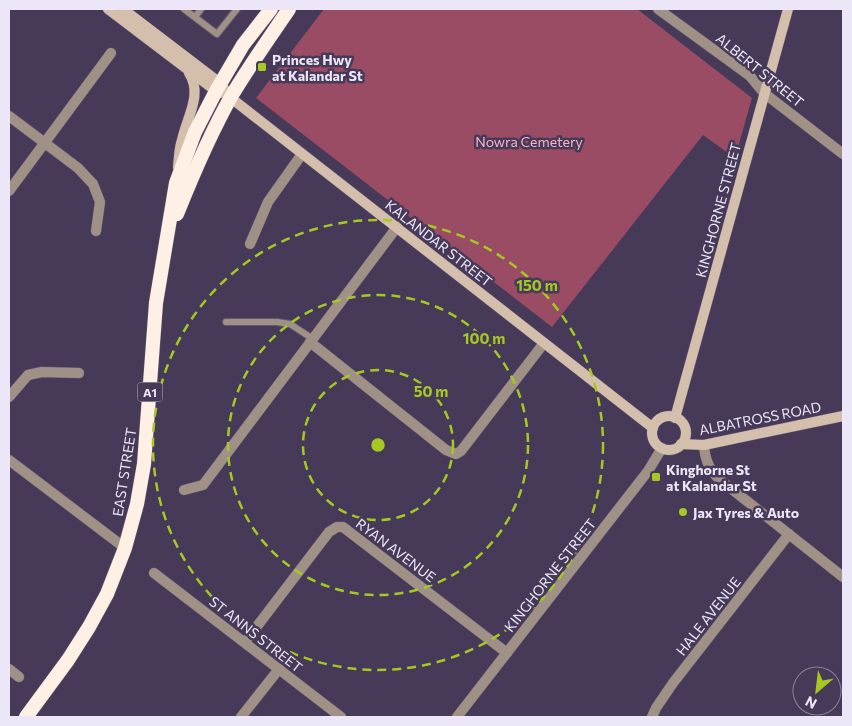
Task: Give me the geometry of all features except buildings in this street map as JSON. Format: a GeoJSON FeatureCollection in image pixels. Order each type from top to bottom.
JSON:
{"type":"FeatureCollection","features":[{"type":"Feature","properties":{"kind":"highway","name":"A1"},"geometry":{"type":"LineString","coordinates":[[218,87],[243,45],[271,9]]}},
{"type":"Feature","properties":{"kind":"highway","name":"A1"},"geometry":{"type":"LineString","coordinates":[[231,98],[257,55],[289,9]]}},
{"type":"Feature","properties":{"kind":"highway","name":"EAST STREET"},"geometry":{"type":"LineString","coordinates":[[26,717],[68,660],[89,627],[110,585],[125,548],[134,518],[144,464],[156,303],[169,235],[176,183],[195,132],[218,87]]}},
{"type":"Feature","properties":{"kind":"highway","name":"EAST STREET"},"geometry":{"type":"LineString","coordinates":[[169,235],[189,184],[231,98]]}},
{"type":"Feature","properties":{"kind":"main road","name":"KALANDAR STREET"},"geometry":{"type":"LineString","coordinates":[[108,9],[187,70],[218,87]]}},
{"type":"Feature","properties":{"kind":"main road","name":"KALANDAR STREET"},"geometry":{"type":"LineString","coordinates":[[123,9],[231,98],[653,428]]}},
{"type":"Feature","properties":{"kind":"main road","name":"KINGHORNE STREET"},"geometry":{"type":"LineString","coordinates":[[675,418],[788,9]]}},
{"type":"Feature","properties":{"kind":"main road"},"geometry":{"type":"LineString","coordinates":[[176,183],[181,140],[195,93],[194,81],[187,70]]}},
{"type":"Feature","properties":{"kind":"main road"},"geometry":{"type":"LineString","coordinates":[[670,416],[682,423],[685,436],[681,444],[672,449],[662,448],[658,446],[653,438],[653,428],[659,419],[670,416]]}},
{"type":"Feature","properties":{"kind":"main road","name":"ALBATROSS ROAD"},"geometry":{"type":"LineString","coordinates":[[681,444],[704,445],[843,416]]}},
{"type":"Feature","properties":{"kind":"street","name":"ALBERT STREET"},"geometry":{"type":"LineString","coordinates":[[658,9],[750,76],[764,93],[843,154]]}},
{"type":"Feature","properties":{"kind":"street"},"geometry":{"type":"LineString","coordinates":[[9,192],[111,53]]}},
{"type":"Feature","properties":{"kind":"street"},"geometry":{"type":"LineString","coordinates":[[9,116],[78,168],[94,184],[100,202],[96,231]]}},
{"type":"Feature","properties":{"kind":"street"},"geometry":{"type":"LineString","coordinates":[[250,244],[268,202],[302,154]]}},
{"type":"Feature","properties":{"kind":"street"},"geometry":{"type":"LineString","coordinates":[[184,490],[203,485],[397,228]]}},
{"type":"Feature","properties":{"kind":"street"},"geometry":{"type":"LineString","coordinates":[[311,341],[446,450],[456,454],[461,451],[544,343]]}},
{"type":"Feature","properties":{"kind":"street"},"geometry":{"type":"LineString","coordinates":[[9,397],[28,375],[42,372],[79,373]]}},
{"type":"Feature","properties":{"kind":"street"},"geometry":{"type":"LineString","coordinates":[[704,445],[707,464],[712,472],[728,487],[843,577]]}},
{"type":"Feature","properties":{"kind":"street","name":"KINGHORNE STREET"},"geometry":{"type":"LineString","coordinates":[[457,717],[648,471],[662,448]]}},
{"type":"Feature","properties":{"kind":"street"},"geometry":{"type":"LineString","coordinates":[[9,460],[125,548]]}},
{"type":"Feature","properties":{"kind":"street","name":"RYAN AVENUE"},"geometry":{"type":"LineString","coordinates":[[245,642],[329,532],[337,527],[343,527],[507,653]]}},
{"type":"Feature","properties":{"kind":"street","name":"HALE AVENUE"},"geometry":{"type":"LineString","coordinates":[[652,717],[673,683],[789,534]]}},
{"type":"Feature","properties":{"kind":"street","name":"ST ANNS STREET"},"geometry":{"type":"LineString","coordinates":[[154,573],[341,717]]}},
{"type":"Feature","properties":{"kind":"street"},"geometry":{"type":"LineString","coordinates":[[9,669],[19,677]]}},
{"type":"Feature","properties":{"kind":"street"},"geometry":{"type":"LineString","coordinates":[[241,717],[278,669]]}},
{"type":"Feature","properties":{"kind":"lane"},"geometry":{"type":"LineString","coordinates":[[184,9],[217,34],[237,9]]}},
{"type":"Feature","properties":{"kind":"lane"},"geometry":{"type":"LineString","coordinates":[[195,17],[202,9]]}},
{"type":"Feature","properties":{"kind":"lane"},"geometry":{"type":"LineString","coordinates":[[226,322],[277,322],[290,324],[311,341]]}},
{"type":"Feature","properties":{"kind":"green space","name":"Nowra Cemetery"},"geometry":{"type":"Polygon","coordinates":[[[324,9],[637,9],[752,98],[735,158],[703,135],[552,327],[256,98],[324,9]]]}},
{"type":"Feature","properties":{"kind":"place","name":"Princes Hwy at Kalandar St"},"geometry":{"type":"Point","coordinates":[262,67]}},
{"type":"Feature","properties":{"kind":"place","name":"Kinghorne St at Kalandar St"},"geometry":{"type":"Point","coordinates":[656,477]}},
{"type":"Feature","properties":{"kind":"place","name":"Jax Tyres & Auto"},"geometry":{"type":"Point","coordinates":[683,512]}}]}
